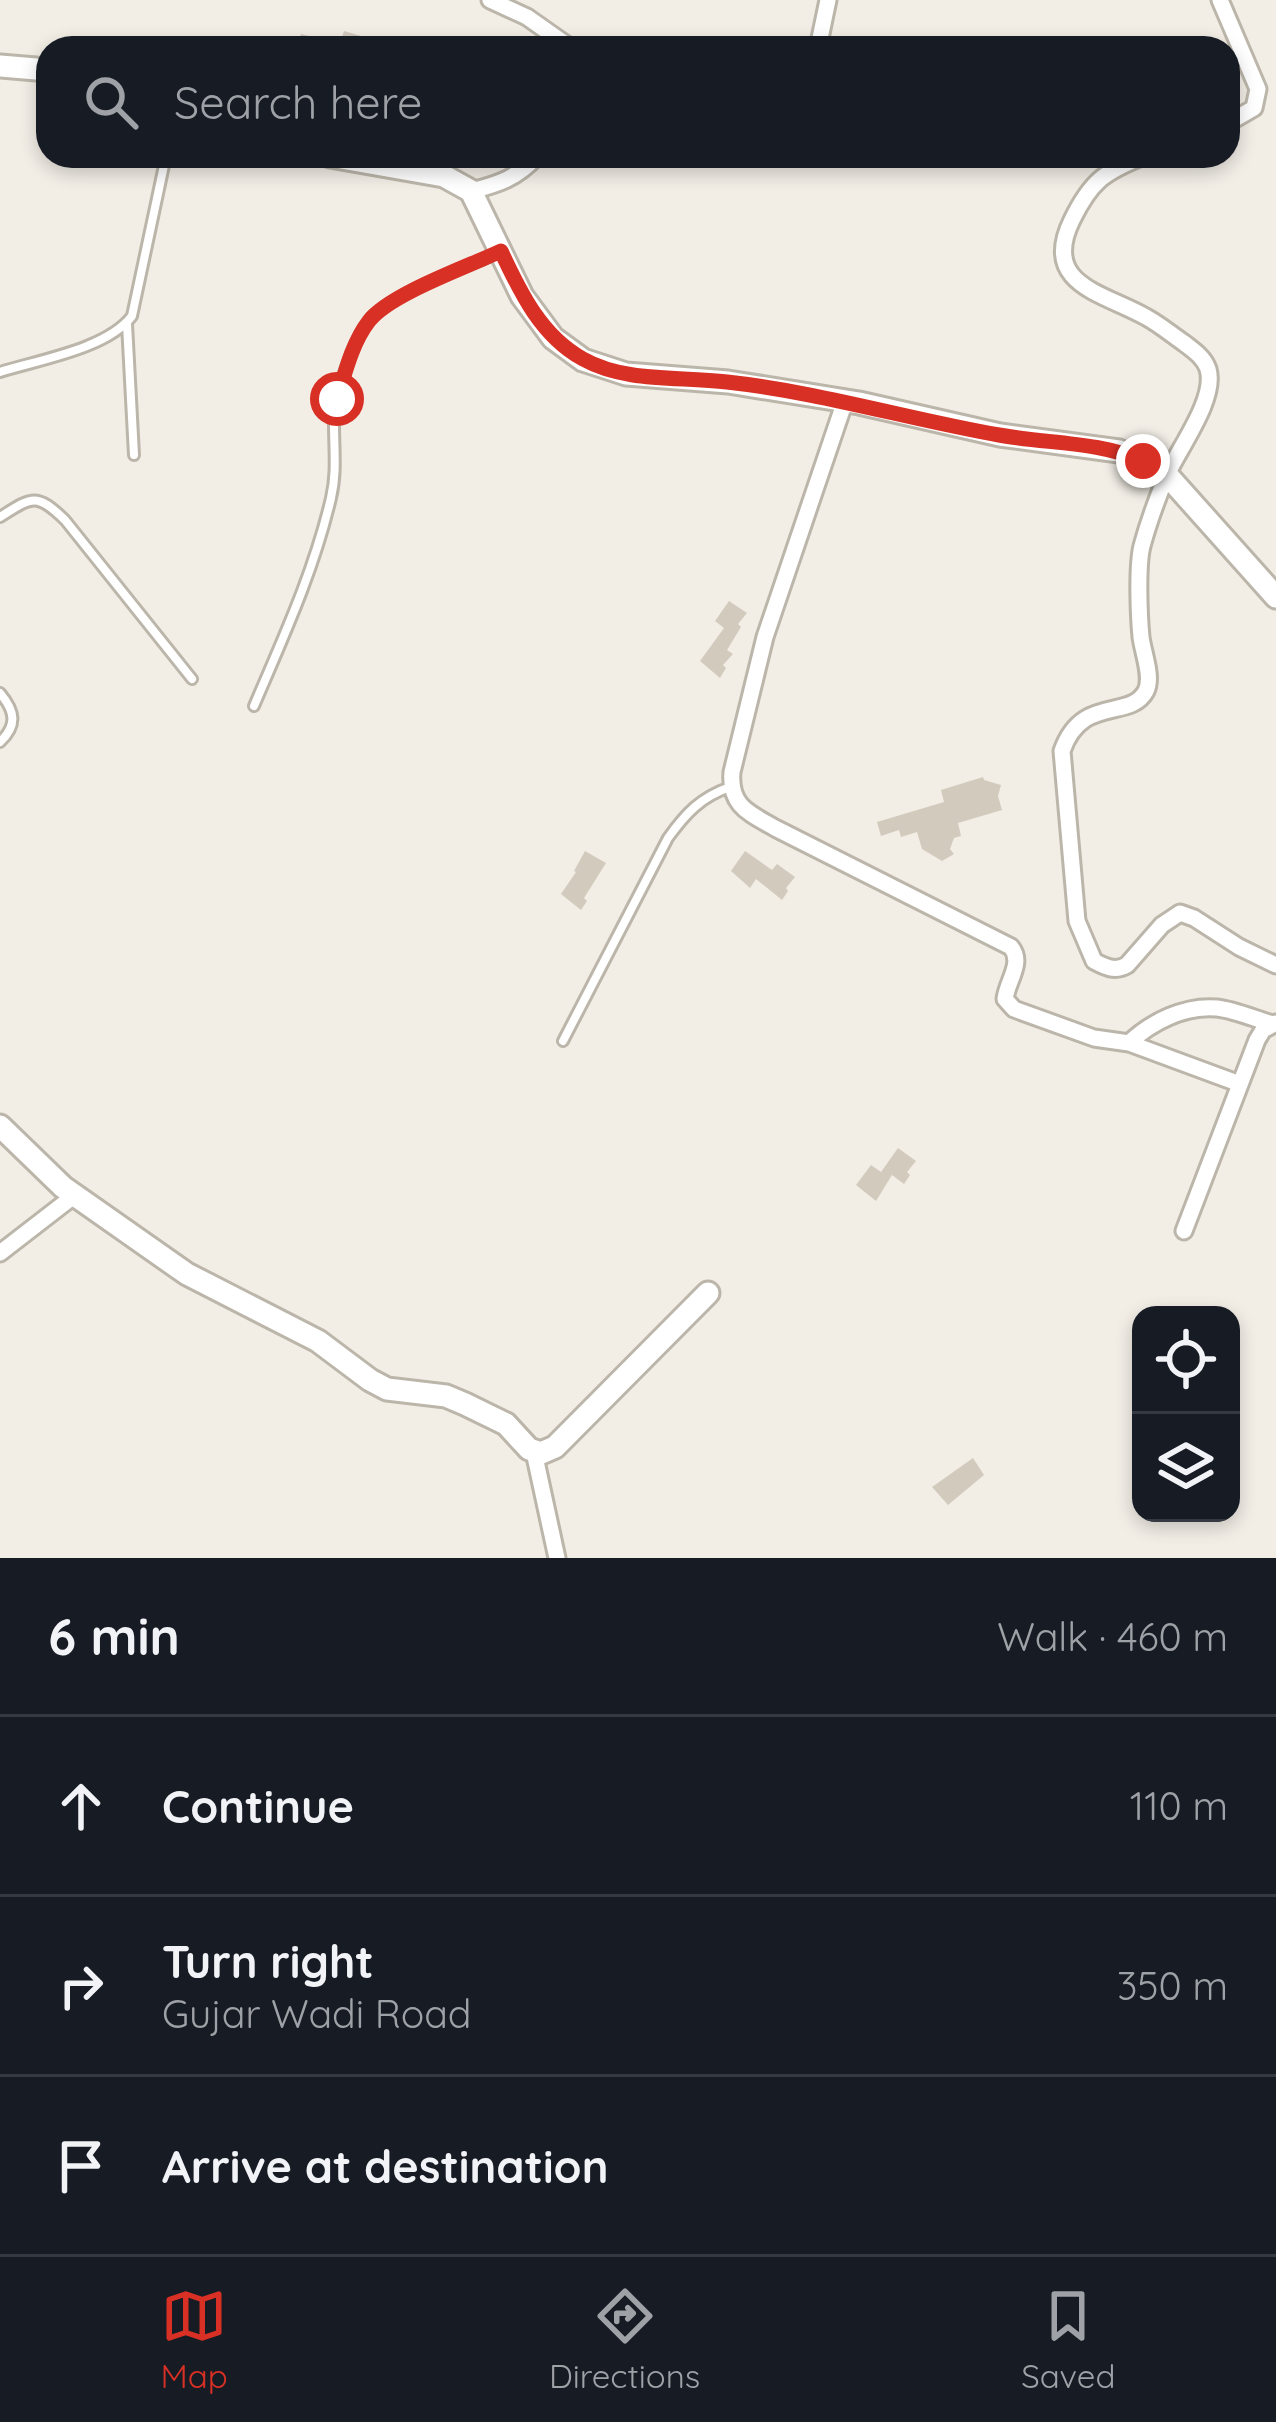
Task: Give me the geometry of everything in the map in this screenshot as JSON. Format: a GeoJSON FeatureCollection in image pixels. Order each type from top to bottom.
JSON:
{"type":"FeatureCollection","features":[{"type":"Feature","properties":{"kind":"street"},"geometry":{"type":"LineString","coordinates":[[490,0],[554,36]]}},
{"type":"Feature","properties":{"kind":"street"},"geometry":{"type":"LineString","coordinates":[[820,36],[828,0]]}},
{"type":"Feature","properties":{"kind":"street"},"geometry":{"type":"LineString","coordinates":[[1220,0],[1235,36]]}},
{"type":"Feature","properties":{"kind":"street"},"geometry":{"type":"LineString","coordinates":[[1240,47],[1258,89],[1254,108],[1240,116]]}},
{"type":"Feature","properties":{"kind":"street"},"geometry":{"type":"LineString","coordinates":[[0,66],[36,69]]}},
{"type":"Feature","properties":{"kind":"street"},"geometry":{"type":"LineString","coordinates":[[398,168],[444,176],[471,191],[522,296],[553,338],[601,368],[728,382],[845,401],[1000,435],[1119,451],[1167,475],[1276,598]]}},
{"type":"Feature","properties":{"kind":"street"},"geometry":{"type":"LineString","coordinates":[[471,191],[506,182],[525,168]]}},
{"type":"Feature","properties":{"kind":"street"},"geometry":{"type":"LineString","coordinates":[[1114,168],[1091,186],[1063,239],[1068,269],[1092,293],[1148,317],[1204,360],[1210,381],[1167,475],[1141,551],[1145,693],[1074,726],[1062,751],[1077,921],[1094,961],[1110,968],[1127,964],[1162,925],[1180,914],[1276,965]]}},
{"type":"Feature","properties":{"kind":"street"},"geometry":{"type":"LineString","coordinates":[[845,401],[765,637],[732,772],[734,797],[746,811],[775,828],[1010,947],[1017,962],[1005,994],[1014,1009],[1094,1038],[1129,1043],[1240,1084]]}},
{"type":"Feature","properties":{"kind":"street"},"geometry":{"type":"LineString","coordinates":[[1129,1043],[1154,1023],[1204,1008],[1274,1023],[1257,1040],[1184,1231]]}},
{"type":"Feature","properties":{"kind":"street"},"geometry":{"type":"LineString","coordinates":[[0,1126],[75,1195],[187,1274],[318,1341],[387,1389],[446,1396],[493,1415],[522,1443],[542,1453],[555,1447],[707,1293]]}},
{"type":"Feature","properties":{"kind":"street"},"geometry":{"type":"LineString","coordinates":[[0,1252],[75,1195]]}},
{"type":"Feature","properties":{"kind":"street"},"geometry":{"type":"LineString","coordinates":[[534,1451],[557,1558]]}},
{"type":"Feature","properties":{"kind":"lane"},"geometry":{"type":"LineString","coordinates":[[0,372],[95,341],[119,330],[132,316],[163,168]]}},
{"type":"Feature","properties":{"kind":"lane"},"geometry":{"type":"LineString","coordinates":[[254,706],[309,578],[336,476],[333,420],[337,399],[360,334],[372,317],[404,294],[501,251]]}},
{"type":"Feature","properties":{"kind":"lane"},"geometry":{"type":"LineString","coordinates":[[127,322],[134,455]]}},
{"type":"Feature","properties":{"kind":"lane"},"geometry":{"type":"LineString","coordinates":[[0,517],[26,500],[36,498],[49,504],[193,679]]}},
{"type":"Feature","properties":{"kind":"lane"},"geometry":{"type":"LineString","coordinates":[[0,693],[14,719],[0,742]]}},
{"type":"Feature","properties":{"kind":"lane"},"geometry":{"type":"LineString","coordinates":[[563,1041],[668,838],[698,802],[730,788]]}},
{"type":"Feature","properties":{"kind":"building"},"geometry":{"type":"Polygon","coordinates":[[[729,601],[747,613],[727,650],[733,654],[720,678],[700,661],[724,628],[715,621],[729,601]]]}},
{"type":"Feature","properties":{"kind":"building"},"geometry":{"type":"Polygon","coordinates":[[[983,777],[1001,785],[1002,810],[958,823],[961,836],[954,838],[950,849],[954,854],[942,861],[922,849],[917,832],[901,837],[899,830],[881,836],[877,822],[944,802],[941,790],[983,777]]]}},
{"type":"Feature","properties":{"kind":"building"},"geometry":{"type":"Polygon","coordinates":[[[585,851],[606,863],[581,910],[561,894],[585,851]]]}},
{"type":"Feature","properties":{"kind":"building"},"geometry":{"type":"Polygon","coordinates":[[[745,851],[772,870],[777,864],[795,877],[782,900],[756,879],[750,888],[731,871],[745,851]]]}},
{"type":"Feature","properties":{"kind":"building"},"geometry":{"type":"Polygon","coordinates":[[[898,1148],[916,1161],[904,1184],[892,1175],[876,1201],[856,1185],[871,1165],[881,1172],[898,1148]]]}},
{"type":"Feature","properties":{"kind":"building"},"geometry":{"type":"Polygon","coordinates":[[[973,1458],[984,1475],[948,1505],[932,1487],[973,1458]]]}},
{"type":"Feature","properties":{"kind":"route"},"geometry":{"type":"LineString","coordinates":[[337,399],[360,334],[372,317],[404,294],[501,251],[522,296],[553,338],[601,368],[845,401],[1000,435],[1119,451],[1143,461]]}}]}
